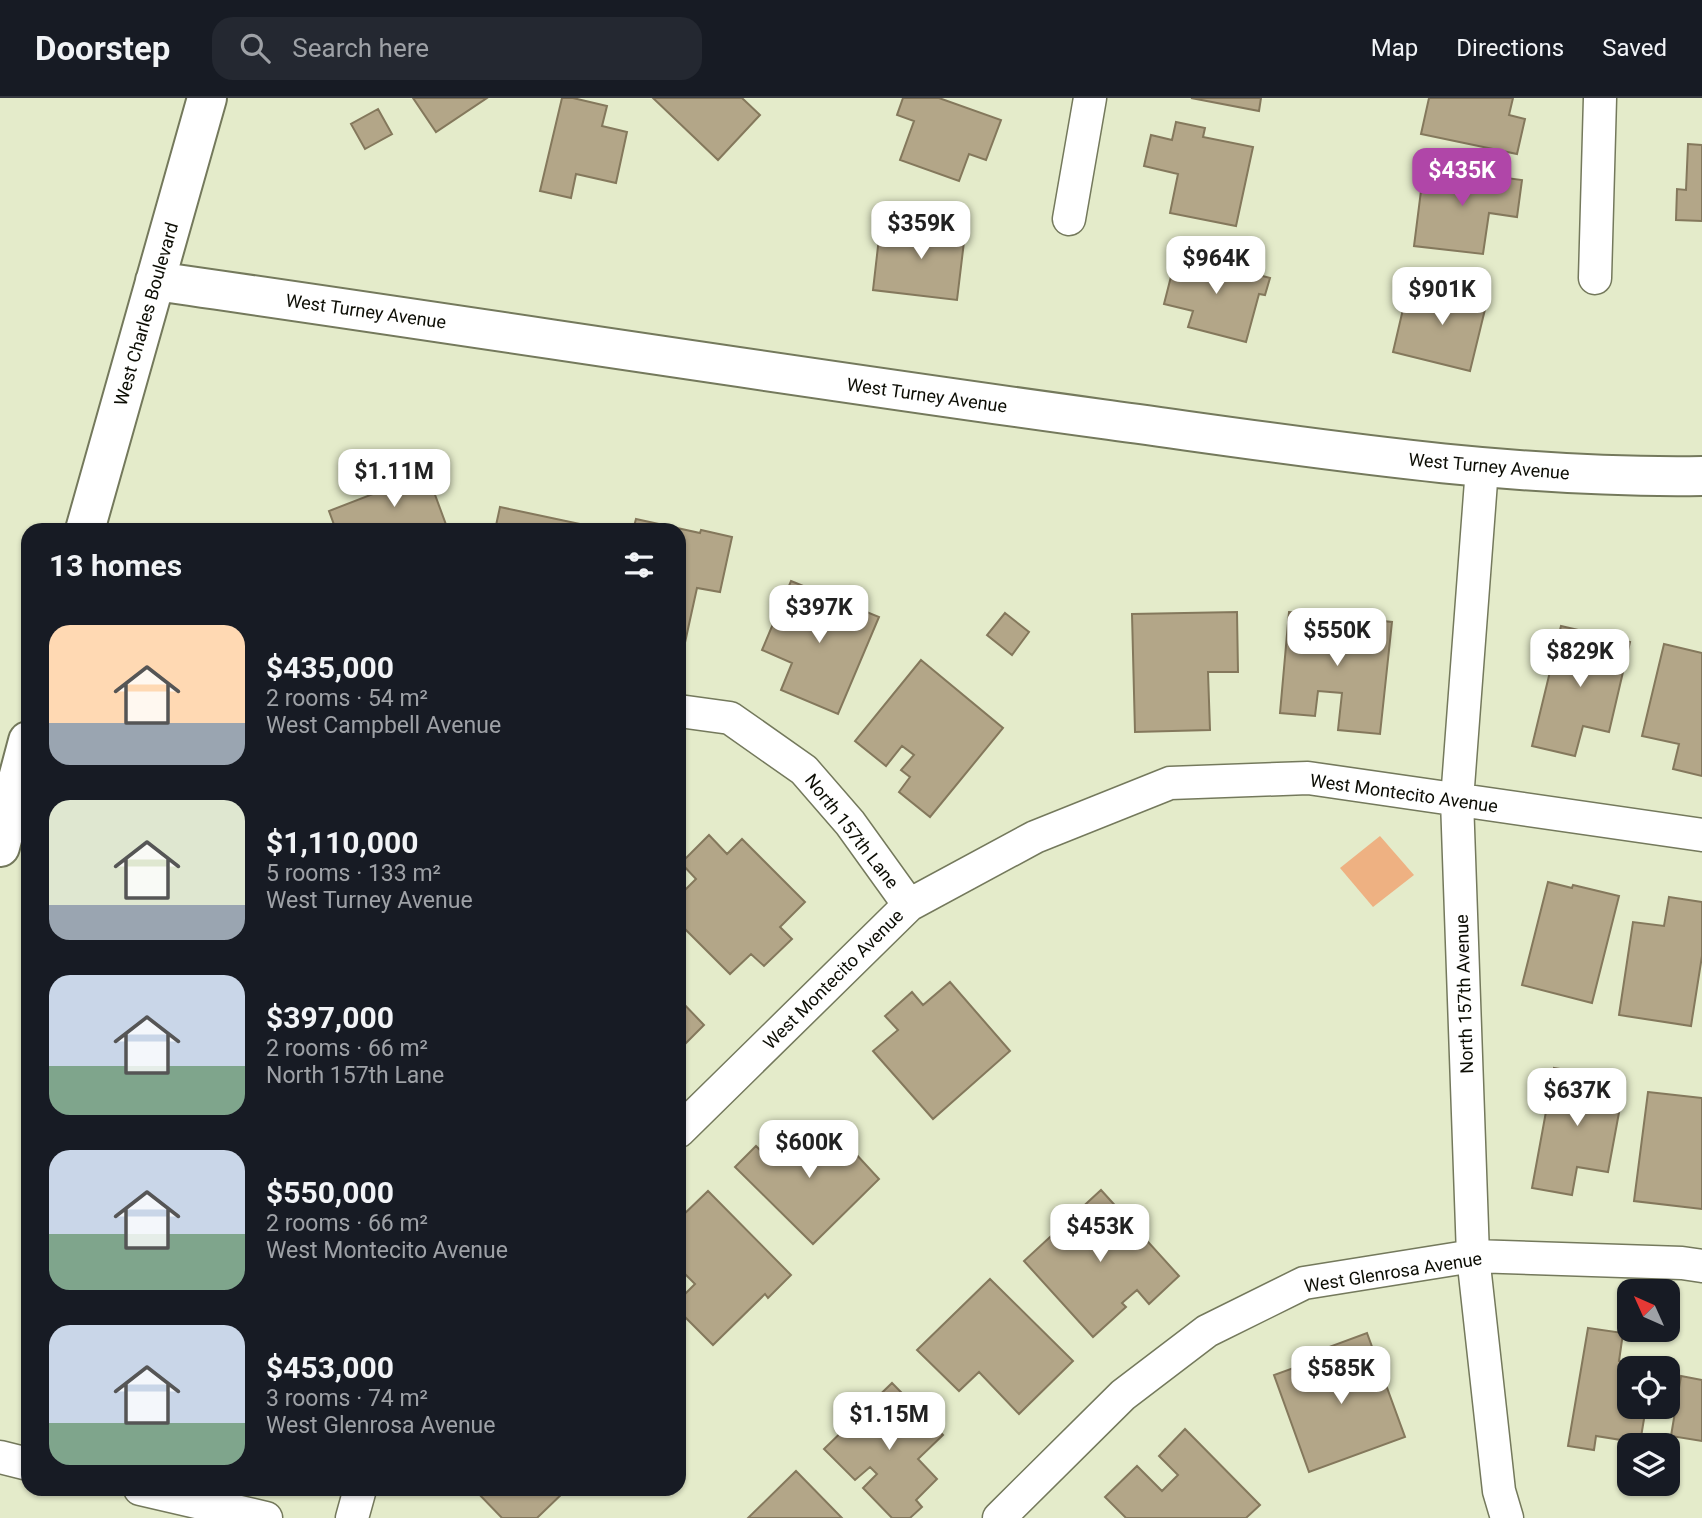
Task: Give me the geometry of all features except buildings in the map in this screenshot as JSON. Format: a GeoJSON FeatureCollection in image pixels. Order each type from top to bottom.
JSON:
{"type":"FeatureCollection","features":[{"type":"Feature","properties":{"kind":"street","name":"West Charles Boulevard"},"geometry":{"type":"LineString","coordinates":[[87,523],[207,98]]}},
{"type":"Feature","properties":{"kind":"street"},"geometry":{"type":"LineString","coordinates":[[1069,219],[1090,98]]}},
{"type":"Feature","properties":{"kind":"street"},"geometry":{"type":"LineString","coordinates":[[1595,278],[1600,98]]}},
{"type":"Feature","properties":{"kind":"street","name":"West Turney Avenue"},"geometry":{"type":"LineString","coordinates":[[155,281],[457,324],[856,386],[1340,452],[1482,468],[1602,475],[1702,476]]}},
{"type":"Feature","properties":{"kind":"street","name":"North 157th Avenue"},"geometry":{"type":"LineString","coordinates":[[1482,468],[1457,800],[1473,1256],[1499,1491],[1507,1518]]}},
{"type":"Feature","properties":{"kind":"street","name":"North 157th Lane"},"geometry":{"type":"LineString","coordinates":[[686,713],[730,718],[804,770],[850,823],[909,905]]}},
{"type":"Feature","properties":{"kind":"street"},"geometry":{"type":"LineString","coordinates":[[0,847],[21,768]]}},
{"type":"Feature","properties":{"kind":"street","name":"West Montecito Avenue"},"geometry":{"type":"LineString","coordinates":[[686,1124],[909,905],[1035,837],[1170,783],[1308,778],[1702,835]]}},
{"type":"Feature","properties":{"kind":"street","name":"West Glenrosa Avenue"},"geometry":{"type":"LineString","coordinates":[[999,1518],[1123,1395],[1207,1331],[1304,1283],[1473,1256],[1682,1263],[1702,1266]]}},
{"type":"Feature","properties":{"kind":"street"},"geometry":{"type":"LineString","coordinates":[[0,1457],[21,1462]]}},
{"type":"Feature","properties":{"kind":"street"},"geometry":{"type":"LineString","coordinates":[[170,1496],[266,1518]]}},
{"type":"Feature","properties":{"kind":"street"},"geometry":{"type":"LineString","coordinates":[[352,1518],[358,1496]]}},
{"type":"Feature","properties":{"kind":"shaded area"},"geometry":{"type":"Polygon","coordinates":[[[1380,836],[1414,875],[1373,907],[1340,868],[1380,836]]]}}]}
